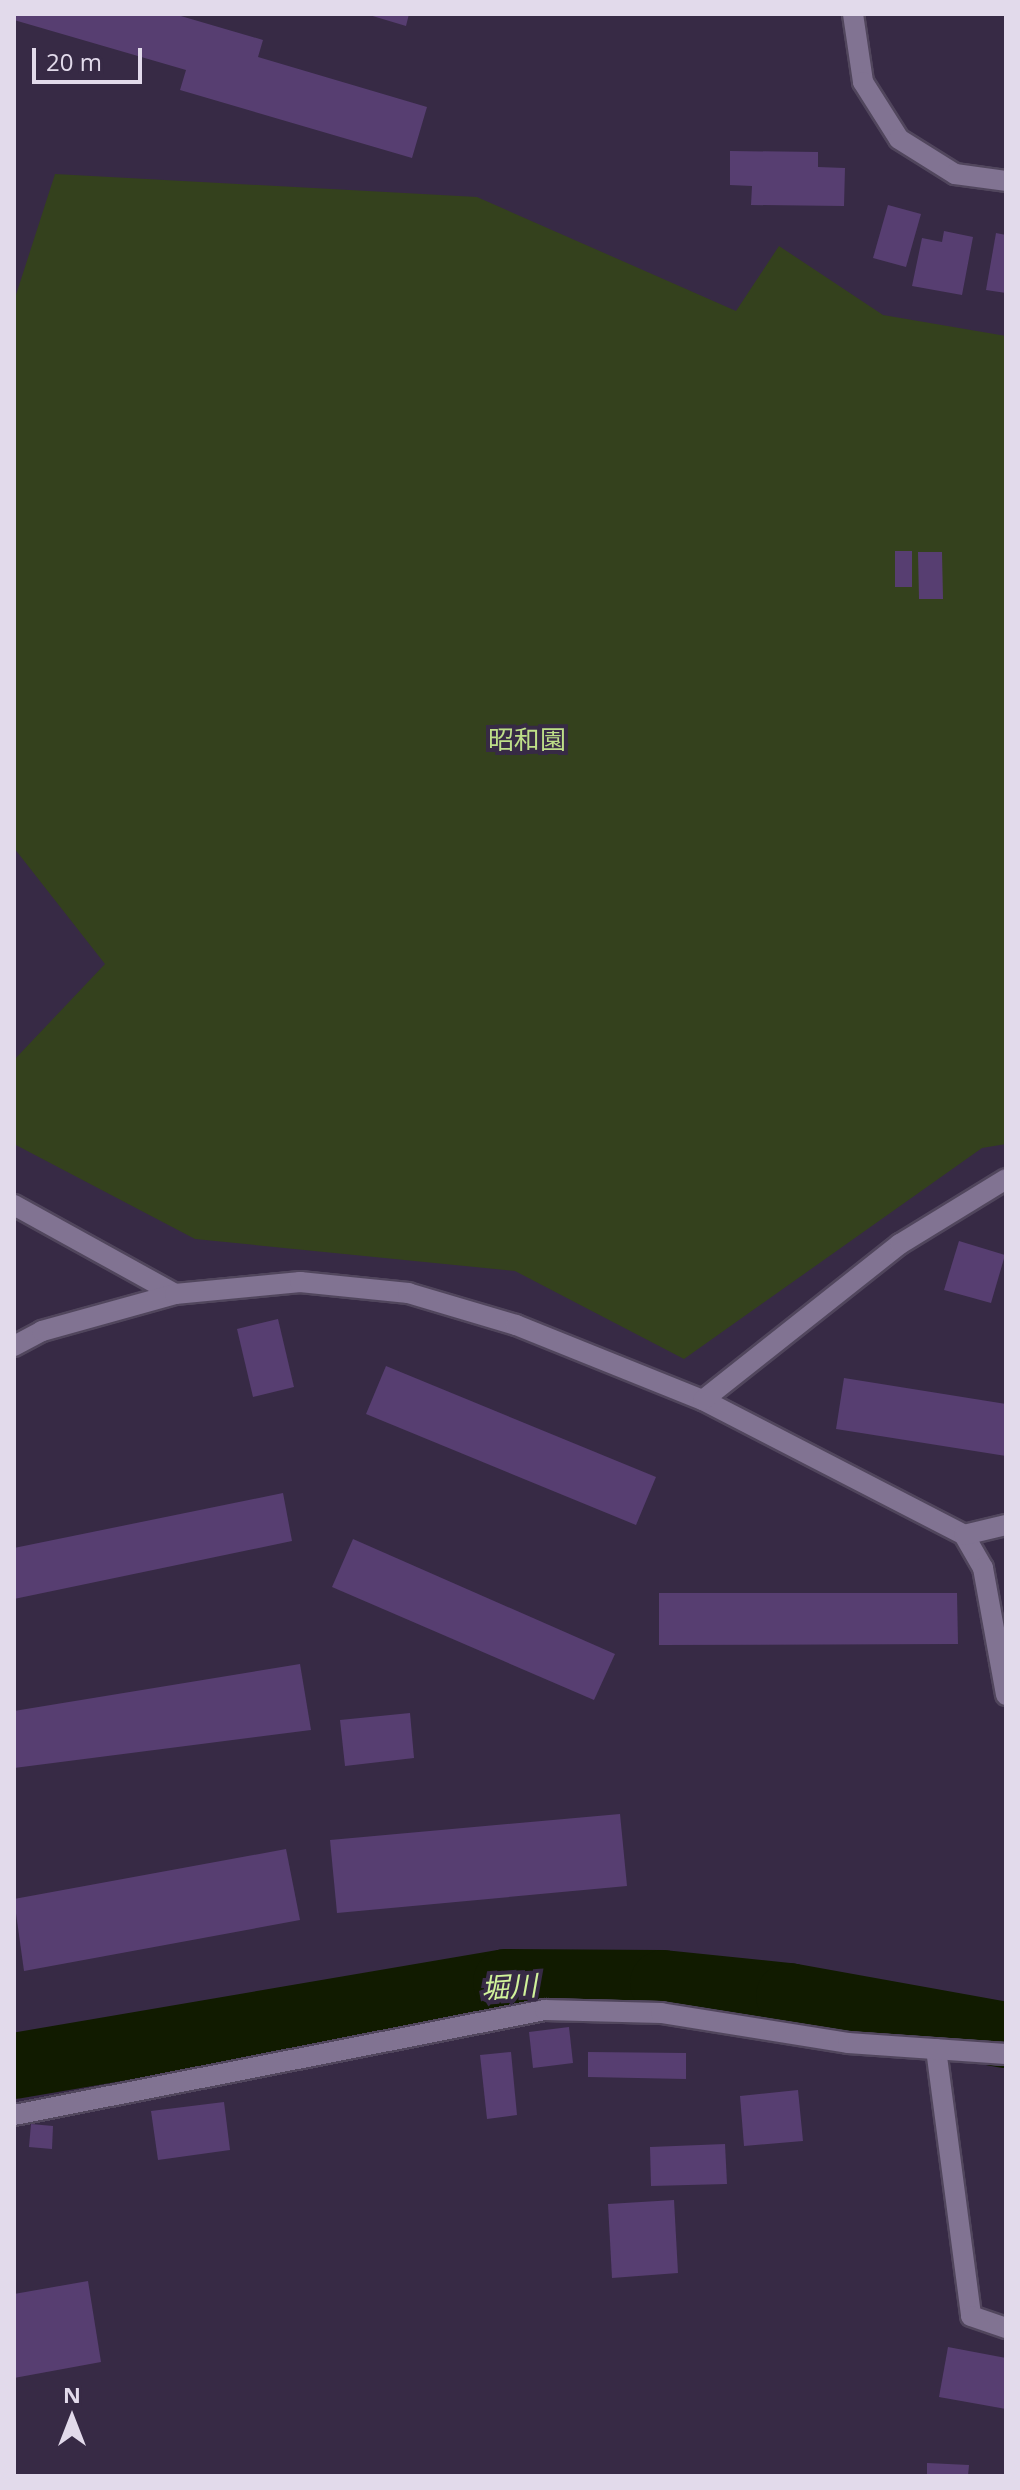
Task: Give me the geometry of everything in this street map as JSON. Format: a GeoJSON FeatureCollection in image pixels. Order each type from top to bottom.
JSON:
{"type":"FeatureCollection","features":[{"type":"Feature","properties":{"kind":"street"},"geometry":{"type":"LineString","coordinates":[[853,14],[863,82],[899,139],[955,174],[1006,181]]}},
{"type":"Feature","properties":{"kind":"street"},"geometry":{"type":"LineString","coordinates":[[703,1400],[900,1244],[1006,1179]]}},
{"type":"Feature","properties":{"kind":"street"},"geometry":{"type":"LineString","coordinates":[[14,1205],[175,1294]]}},
{"type":"Feature","properties":{"kind":"street"},"geometry":{"type":"LineString","coordinates":[[14,1346],[42,1331],[175,1294],[300,1282],[408,1293],[516,1325],[703,1400],[964,1535],[983,1568],[1006,1695]]}},
{"type":"Feature","properties":{"kind":"street"},"geometry":{"type":"LineString","coordinates":[[964,1535],[1006,1525]]}},
{"type":"Feature","properties":{"kind":"street"},"geometry":{"type":"LineString","coordinates":[[14,2115],[545,2010],[661,2013],[936,2049],[1006,2054]]}},
{"type":"Feature","properties":{"kind":"street"},"geometry":{"type":"LineString","coordinates":[[936,2049],[971,2316],[1006,2328]]}},
{"type":"Feature","properties":{"kind":"green space","name":"昭和園"},"geometry":{"type":"Polygon","coordinates":[[[55,174],[477,197],[736,311],[779,246],[883,315],[1006,336],[1006,1144],[982,1148],[684,1359],[515,1271],[195,1239],[14,1144],[14,1060],[105,964],[14,848],[14,301],[55,174]]]}},
{"type":"Feature","properties":{"kind":"building"},"geometry":{"type":"Polygon","coordinates":[[[14,14],[174,14],[263,40],[258,57],[427,107],[412,158],[180,90],[186,70],[14,20],[14,14]]]}},
{"type":"Feature","properties":{"kind":"building"},"geometry":{"type":"Polygon","coordinates":[[[366,14],[409,14],[406,26],[366,14]]]}},
{"type":"Feature","properties":{"kind":"building"},"geometry":{"type":"Polygon","coordinates":[[[730,151],[818,152],[818,167],[845,168],[844,206],[751,205],[752,186],[730,185],[730,151]]]}},
{"type":"Feature","properties":{"kind":"building"},"geometry":{"type":"Polygon","coordinates":[[[888,205],[921,214],[906,267],[873,258],[888,205]]]}},
{"type":"Feature","properties":{"kind":"building"},"geometry":{"type":"Polygon","coordinates":[[[944,231],[973,237],[962,295],[912,286],[922,238],[942,242],[944,231]]]}},
{"type":"Feature","properties":{"kind":"building"},"geometry":{"type":"Polygon","coordinates":[[[996,233],[1006,235],[1006,293],[986,290],[996,233]]]}},
{"type":"Feature","properties":{"kind":"building"},"geometry":{"type":"Polygon","coordinates":[[[895,551],[912,551],[912,587],[895,587],[895,551]]]}},
{"type":"Feature","properties":{"kind":"building"},"geometry":{"type":"Polygon","coordinates":[[[918,552],[942,552],[943,599],[919,599],[918,552]]]}},
{"type":"Feature","properties":{"kind":"building"},"geometry":{"type":"Polygon","coordinates":[[[959,1241],[1005,1255],[991,1303],[944,1290],[959,1241]]]}},
{"type":"Feature","properties":{"kind":"building"},"geometry":{"type":"Polygon","coordinates":[[[278,1319],[294,1387],[253,1397],[237,1329],[278,1319]]]}},
{"type":"Feature","properties":{"kind":"building"},"geometry":{"type":"Polygon","coordinates":[[[386,1366],[656,1477],[636,1525],[366,1414],[386,1366]]]}},
{"type":"Feature","properties":{"kind":"building"},"geometry":{"type":"Polygon","coordinates":[[[844,1378],[1006,1404],[1006,1456],[836,1429],[844,1378]]]}},
{"type":"Feature","properties":{"kind":"building"},"geometry":{"type":"Polygon","coordinates":[[[283,1493],[292,1541],[14,1599],[14,1548],[283,1493]]]}},
{"type":"Feature","properties":{"kind":"building"},"geometry":{"type":"Polygon","coordinates":[[[353,1539],[615,1654],[594,1700],[332,1587],[353,1539]]]}},
{"type":"Feature","properties":{"kind":"building"},"geometry":{"type":"Polygon","coordinates":[[[659,1593],[957,1593],[958,1644],[659,1645],[659,1593]]]}},
{"type":"Feature","properties":{"kind":"building"},"geometry":{"type":"Polygon","coordinates":[[[300,1664],[311,1730],[14,1768],[14,1711],[300,1664]]]}},
{"type":"Feature","properties":{"kind":"building"},"geometry":{"type":"Polygon","coordinates":[[[410,1713],[414,1758],[345,1766],[340,1720],[410,1713]]]}},
{"type":"Feature","properties":{"kind":"building"},"geometry":{"type":"Polygon","coordinates":[[[620,1814],[627,1886],[337,1913],[330,1840],[620,1814]]]}},
{"type":"Feature","properties":{"kind":"building"},"geometry":{"type":"Polygon","coordinates":[[[286,1849],[300,1920],[24,1971],[14,1899],[286,1849]]]}},
{"type":"Feature","properties":{"kind":"building"},"geometry":{"type":"Polygon","coordinates":[[[569,2027],[573,2063],[533,2068],[529,2032],[569,2027]]]}},
{"type":"Feature","properties":{"kind":"building"},"geometry":{"type":"Polygon","coordinates":[[[511,2052],[517,2115],[487,2119],[480,2055],[511,2052]]]}},
{"type":"Feature","properties":{"kind":"building"},"geometry":{"type":"Polygon","coordinates":[[[588,2052],[686,2053],[686,2079],[588,2077],[588,2052]]]}},
{"type":"Feature","properties":{"kind":"building"},"geometry":{"type":"Polygon","coordinates":[[[798,2090],[803,2141],[744,2146],[740,2096],[798,2090]]]}},
{"type":"Feature","properties":{"kind":"building"},"geometry":{"type":"Polygon","coordinates":[[[224,2102],[230,2150],[158,2160],[151,2111],[224,2102]]]}},
{"type":"Feature","properties":{"kind":"building"},"geometry":{"type":"Polygon","coordinates":[[[31,2124],[53,2126],[52,2149],[29,2147],[31,2124]]]}},
{"type":"Feature","properties":{"kind":"building"},"geometry":{"type":"Polygon","coordinates":[[[725,2144],[727,2184],[651,2186],[650,2147],[725,2144]]]}},
{"type":"Feature","properties":{"kind":"building"},"geometry":{"type":"Polygon","coordinates":[[[674,2200],[678,2273],[612,2278],[608,2204],[674,2200]]]}},
{"type":"Feature","properties":{"kind":"building"},"geometry":{"type":"Polygon","coordinates":[[[88,2281],[101,2362],[14,2378],[14,2294],[88,2281]]]}},
{"type":"Feature","properties":{"kind":"building"},"geometry":{"type":"Polygon","coordinates":[[[948,2347],[1006,2358],[1006,2409],[939,2397],[948,2347]]]}},
{"type":"Feature","properties":{"kind":"building"},"geometry":{"type":"Polygon","coordinates":[[[927,2463],[969,2465],[968,2476],[927,2476],[927,2463]]]}},
{"type":"Feature","properties":{"kind":"waterway","name":"堀川"},"geometry":{"type":"LineString","coordinates":[[14,2066],[506,1982],[663,1983],[789,1996],[1006,2035]]}}]}
